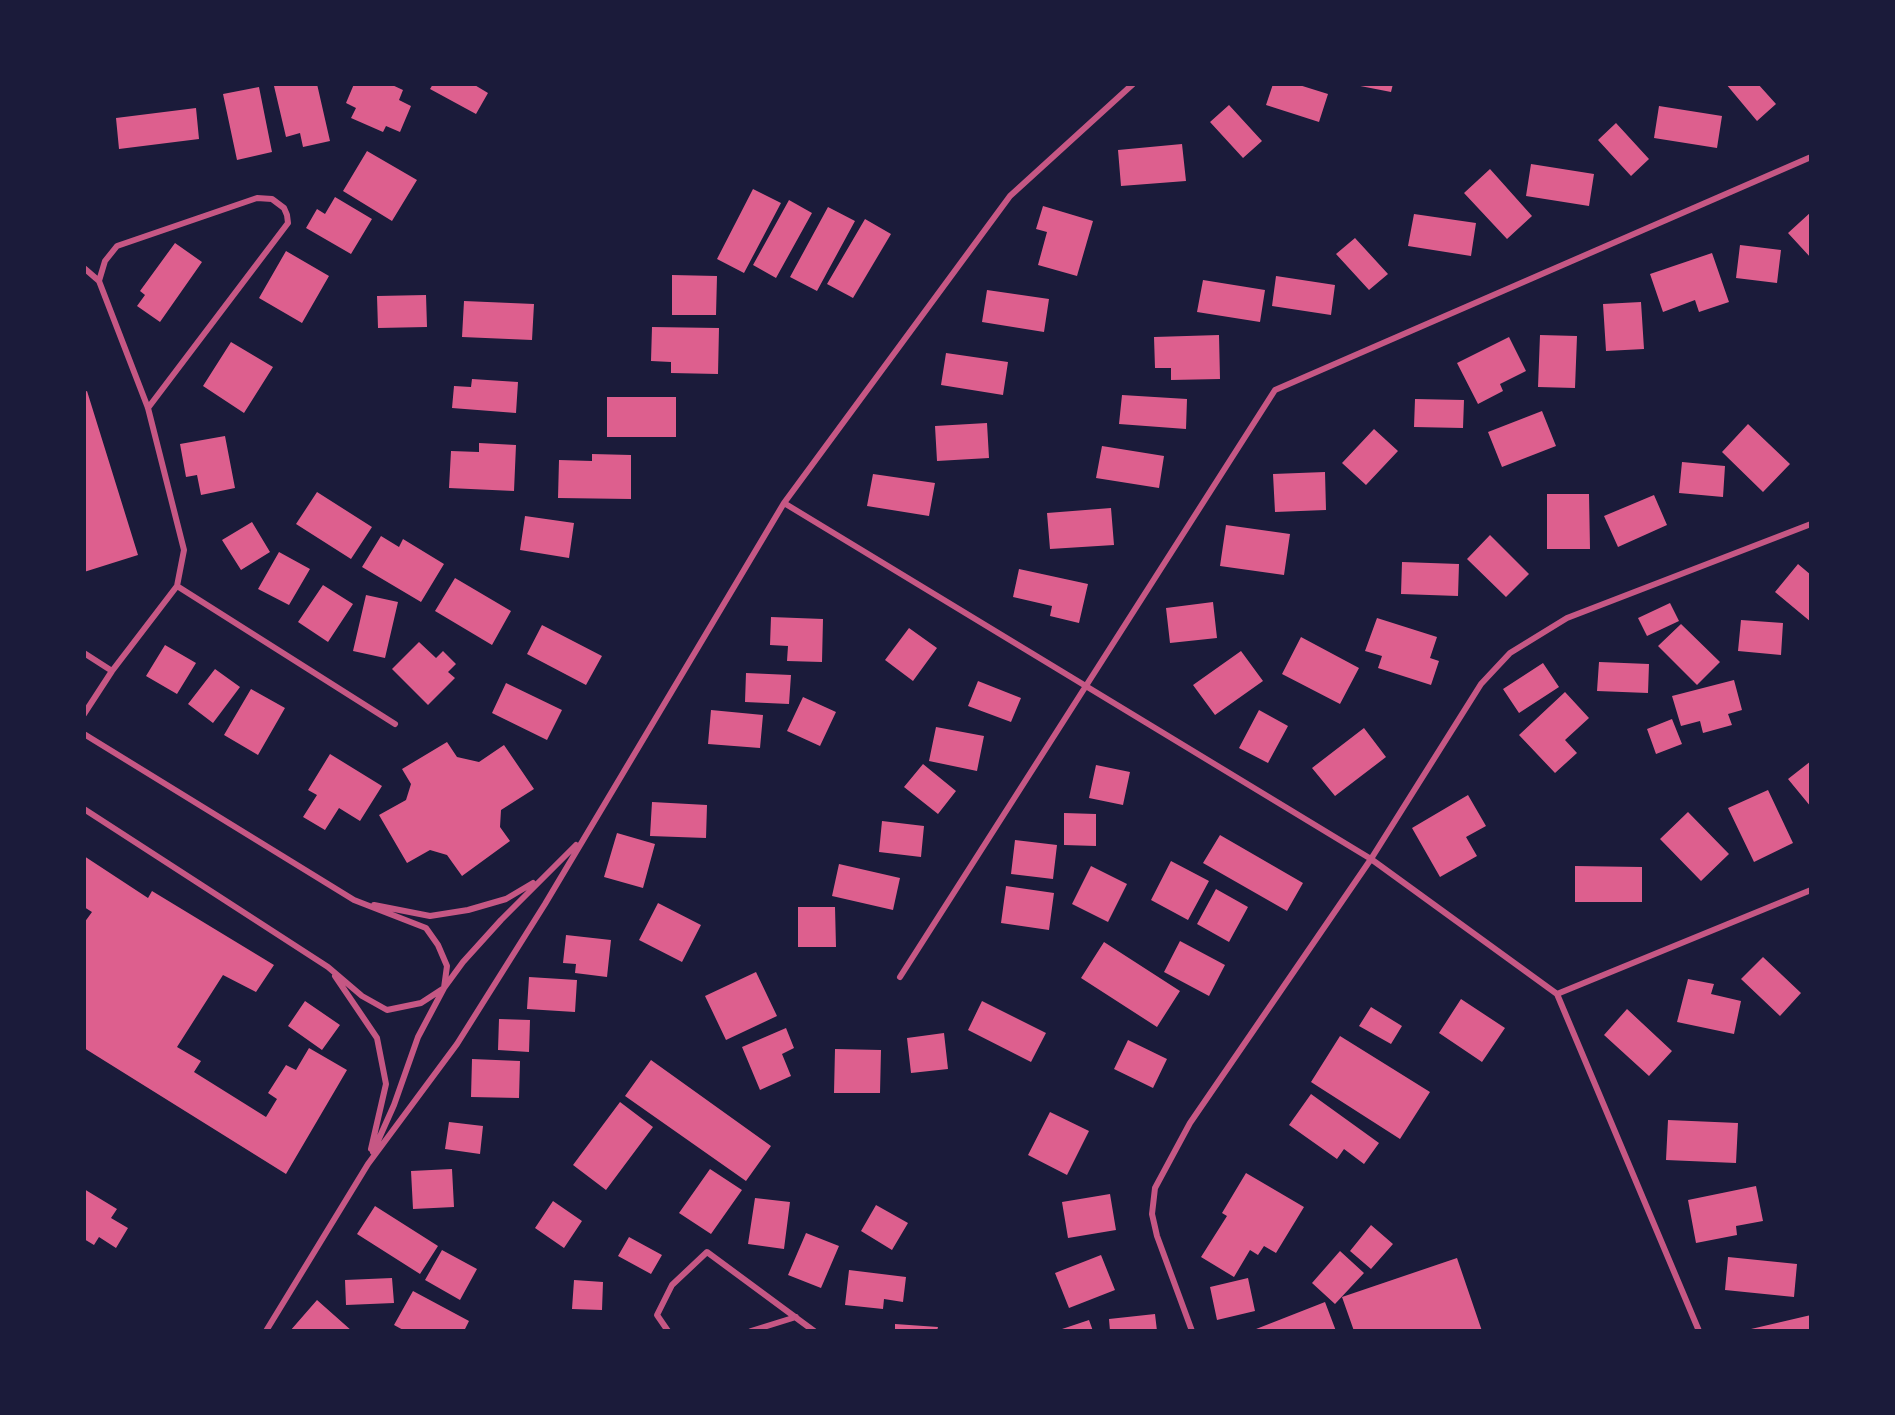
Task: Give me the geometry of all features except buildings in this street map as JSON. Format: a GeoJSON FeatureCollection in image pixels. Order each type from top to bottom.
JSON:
{"type":"FeatureCollection","features":[{"type":"Feature","properties":{"kind":"street"},"geometry":{"type":"LineString","coordinates":[[266,1331],[368,1164],[457,1044],[784,503],[1010,196],[1132,84]]}},
{"type":"Feature","properties":{"kind":"street"},"geometry":{"type":"LineString","coordinates":[[900,977],[1275,390],[1811,157]]}},
{"type":"Feature","properties":{"kind":"street"},"geometry":{"type":"LineString","coordinates":[[99,281],[105,261],[117,246],[257,198],[272,199],[284,208],[288,223],[148,408]]}},
{"type":"Feature","properties":{"kind":"street"},"geometry":{"type":"LineString","coordinates":[[84,268],[99,281],[148,408],[184,550],[177,586],[112,671],[84,714]]}},
{"type":"Feature","properties":{"kind":"street"},"geometry":{"type":"LineString","coordinates":[[784,503],[1371,860],[1557,994],[1698,1331]]}},
{"type":"Feature","properties":{"kind":"street"},"geometry":{"type":"LineString","coordinates":[[1192,1331],[1152,1214],[1155,1188],[1190,1123],[1371,860],[1481,684],[1510,653],[1567,618],[1811,524]]}},
{"type":"Feature","properties":{"kind":"street"},"geometry":{"type":"LineString","coordinates":[[177,586],[395,724]]}},
{"type":"Feature","properties":{"kind":"street"},"geometry":{"type":"LineString","coordinates":[[84,653],[112,671]]}},
{"type":"Feature","properties":{"kind":"street"},"geometry":{"type":"LineString","coordinates":[[84,734],[354,900],[426,928],[438,945],[447,966],[444,988],[421,1003],[387,1010],[362,996],[328,966],[84,809]]}},
{"type":"Feature","properties":{"kind":"street"},"geometry":{"type":"LineString","coordinates":[[354,900],[430,916],[468,910],[506,899],[530,886],[583,838]]}},
{"type":"Feature","properties":{"kind":"street"},"geometry":{"type":"LineString","coordinates":[[368,1164],[394,1105],[418,1037],[444,988],[463,962],[501,920],[583,838]]}},
{"type":"Feature","properties":{"kind":"street"},"geometry":{"type":"LineString","coordinates":[[1557,994],[1811,890]]}},
{"type":"Feature","properties":{"kind":"street"},"geometry":{"type":"LineString","coordinates":[[328,966],[377,1038],[386,1084],[368,1164]]}},
{"type":"Feature","properties":{"kind":"street"},"geometry":{"type":"LineString","coordinates":[[668,1331],[657,1315],[672,1285],[707,1252],[814,1331]]}},
{"type":"Feature","properties":{"kind":"street"},"geometry":{"type":"LineString","coordinates":[[751,1331],[796,1317]]}}]}
